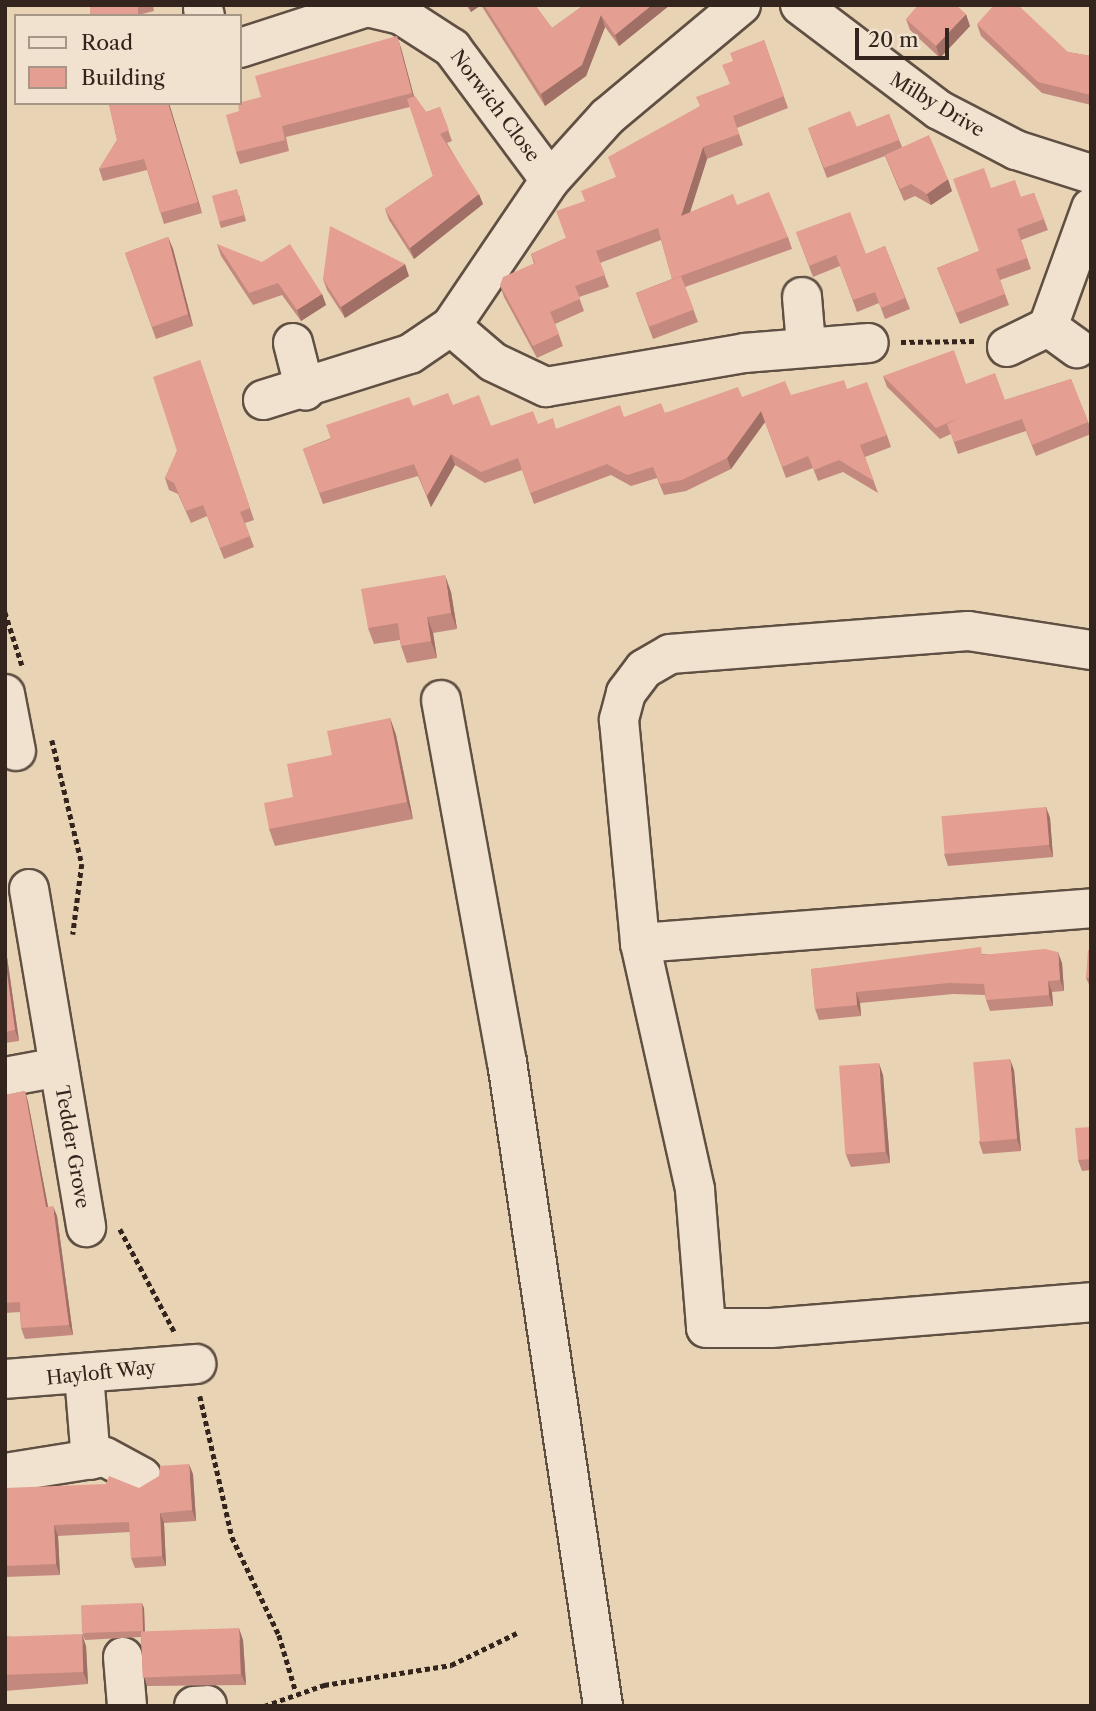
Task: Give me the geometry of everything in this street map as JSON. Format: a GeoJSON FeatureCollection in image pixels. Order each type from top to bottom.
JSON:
{"type":"FeatureCollection","features":[{"type":"Feature","properties":{"kind":"street","name":"Norwich Close"},"geometry":{"type":"LineString","coordinates":[[263,400],[305,390],[410,354],[451,326],[551,180],[607,117],[741,5]]}},
{"type":"Feature","properties":{"kind":"street","name":"Milby Drive"},"geometry":{"type":"LineString","coordinates":[[800,5],[939,110],[1016,150],[1091,174]]}},
{"type":"Feature","properties":{"kind":"street","name":"Norwich Close"},"geometry":{"type":"LineString","coordinates":[[242,47],[367,6],[401,15],[452,48],[551,180]]}},
{"type":"Feature","properties":{"kind":"street"},"geometry":{"type":"LineString","coordinates":[[1038,340],[1091,208]]}},
{"type":"Feature","properties":{"kind":"street"},"geometry":{"type":"LineString","coordinates":[[802,297],[806,345]]}},
{"type":"Feature","properties":{"kind":"street"},"geometry":{"type":"LineString","coordinates":[[451,326],[493,362],[546,387],[806,345],[869,343]]}},
{"type":"Feature","properties":{"kind":"street"},"geometry":{"type":"LineString","coordinates":[[293,343],[305,390]]}},
{"type":"Feature","properties":{"kind":"street"},"geometry":{"type":"LineString","coordinates":[[1091,650],[968,631],[670,654],[644,669],[626,693],[619,720],[640,943],[695,1190],[706,1328],[1091,1302]]}},
{"type":"Feature","properties":{"kind":"street"},"geometry":{"type":"LineString","coordinates":[[5,694],[16,751]]}},
{"type":"Feature","properties":{"kind":"street"},"geometry":{"type":"LineString","coordinates":[[441,700],[508,1062],[603,1706]]}},
{"type":"Feature","properties":{"kind":"street","name":"Tedder Grove"},"geometry":{"type":"LineString","coordinates":[[29,889],[86,1227]]}},
{"type":"Feature","properties":{"kind":"street"},"geometry":{"type":"LineString","coordinates":[[640,943],[1091,908]]}},
{"type":"Feature","properties":{"kind":"street","name":"Tedder Grove"},"geometry":{"type":"LineString","coordinates":[[5,1077],[59,1068]]}},
{"type":"Feature","properties":{"kind":"street","name":"Hayloft Way"},"geometry":{"type":"LineString","coordinates":[[5,1379],[84,1375],[192,1364]]}},
{"type":"Feature","properties":{"kind":"street"},"geometry":{"type":"LineString","coordinates":[[84,1375],[91,1460]]}},
{"type":"Feature","properties":{"kind":"street"},"geometry":{"type":"LineString","coordinates":[[5,1473],[105,1457],[142,1477]]}},
{"type":"Feature","properties":{"kind":"street"},"geometry":{"type":"LineString","coordinates":[[123,1657],[127,1706]]}},
{"type":"Feature","properties":{"kind":"path"},"geometry":{"type":"LineString","coordinates":[[869,343],[1038,340]]}},
{"type":"Feature","properties":{"kind":"path"},"geometry":{"type":"LineString","coordinates":[[192,1364],[232,1537],[279,1635],[296,1692]]}},
{"type":"Feature","properties":{"kind":"path"},"geometry":{"type":"LineString","coordinates":[[264,1706],[296,1692],[361,1677],[424,1673],[517,1633]]}},
{"type":"Feature","properties":{"kind":"building"},"geometry":{"type":"Polygon","coordinates":[[[90,5],[138,5],[138,14],[90,14],[90,5]]]}},
{"type":"Feature","properties":{"kind":"building"},"geometry":{"type":"Polygon","coordinates":[[[484,5],[535,5],[552,28],[584,5],[652,5],[615,35],[601,15],[582,65],[541,94],[484,5]]]}},
{"type":"Feature","properties":{"kind":"building"},"geometry":{"type":"Polygon","coordinates":[[[918,5],[956,5],[966,14],[936,46],[906,19],[918,5]]]}},
{"type":"Feature","properties":{"kind":"building"},"geometry":{"type":"Polygon","coordinates":[[[994,5],[1018,5],[1068,52],[1091,56],[1091,95],[1038,82],[977,24],[994,5]]]}},
{"type":"Feature","properties":{"kind":"building"},"geometry":{"type":"Polygon","coordinates":[[[397,36],[412,93],[282,126],[285,140],[236,152],[226,115],[239,111],[238,105],[242,105],[242,102],[261,97],[255,76],[397,36]]]}},
{"type":"Feature","properties":{"kind":"building"},"geometry":{"type":"Polygon","coordinates":[[[764,40],[784,96],[733,116],[739,134],[703,147],[681,216],[733,194],[737,205],[769,192],[788,237],[672,279],[658,228],[596,251],[605,275],[575,286],[580,299],[550,312],[559,334],[533,346],[500,285],[503,277],[535,263],[531,254],[566,238],[556,211],[585,201],[581,191],[616,177],[608,157],[700,106],[696,97],[730,84],[722,65],[733,61],[730,53],[764,40]]]}},
{"type":"Feature","properties":{"kind":"building"},"geometry":{"type":"Polygon","coordinates":[[[415,96],[426,112],[440,107],[449,130],[440,134],[479,194],[410,248],[385,209],[433,176],[407,99],[415,96]]]}},
{"type":"Feature","properties":{"kind":"building"},"geometry":{"type":"Polygon","coordinates":[[[109,105],[169,105],[198,202],[160,213],[144,159],[99,169],[117,140],[109,105]]]}},
{"type":"Feature","properties":{"kind":"building"},"geometry":{"type":"Polygon","coordinates":[[[850,111],[857,127],[889,114],[899,140],[824,168],[808,128],[850,111]]]}},
{"type":"Feature","properties":{"kind":"building"},"geometry":{"type":"Polygon","coordinates":[[[929,135],[948,179],[927,194],[911,184],[900,189],[885,155],[929,135]]]}},
{"type":"Feature","properties":{"kind":"building"},"geometry":{"type":"Polygon","coordinates":[[[984,168],[991,188],[1015,180],[1021,197],[1034,193],[1044,219],[1017,229],[1027,258],[996,269],[1005,294],[956,313],[937,268],[979,251],[953,179],[984,168]]]}},
{"type":"Feature","properties":{"kind":"building"},"geometry":{"type":"Polygon","coordinates":[[[237,189],[244,215],[219,222],[212,196],[237,189]]]}},
{"type":"Feature","properties":{"kind":"building"},"geometry":{"type":"Polygon","coordinates":[[[850,212],[866,254],[885,246],[905,298],[881,308],[875,292],[853,300],[836,255],[809,266],[796,232],[850,212]]]}},
{"type":"Feature","properties":{"kind":"building"},"geometry":{"type":"Polygon","coordinates":[[[330,226],[405,264],[341,307],[323,279],[330,226]]]}},
{"type":"Feature","properties":{"kind":"building"},"geometry":{"type":"Polygon","coordinates":[[[168,237],[188,314],[152,327],[125,253],[168,237]]]}},
{"type":"Feature","properties":{"kind":"building"},"geometry":{"type":"Polygon","coordinates":[[[217,244],[262,262],[290,244],[322,294],[297,310],[278,283],[249,293],[217,244]]]}},
{"type":"Feature","properties":{"kind":"building"},"geometry":{"type":"Polygon","coordinates":[[[681,276],[694,310],[649,327],[636,293],[681,276]]]}},
{"type":"Feature","properties":{"kind":"building"},"geometry":{"type":"Polygon","coordinates":[[[954,350],[966,384],[995,373],[1005,400],[1071,379],[1088,422],[1032,445],[1022,419],[954,442],[947,424],[961,417],[936,428],[883,376],[954,350]]]}},
{"type":"Feature","properties":{"kind":"building"},"geometry":{"type":"Polygon","coordinates":[[[200,360],[250,508],[240,512],[250,536],[220,548],[203,505],[186,511],[174,483],[165,478],[177,451],[153,377],[200,360]]]}},
{"type":"Feature","properties":{"kind":"building"},"geometry":{"type":"Polygon","coordinates":[[[844,380],[847,389],[867,382],[887,435],[860,445],[874,481],[839,460],[814,470],[808,456],[782,467],[761,411],[727,458],[682,480],[660,484],[653,467],[627,475],[607,464],[530,493],[518,458],[481,472],[451,454],[427,496],[414,464],[319,493],[303,449],[331,439],[326,425],[409,397],[413,406],[448,393],[453,405],[479,395],[491,426],[533,411],[538,424],[553,418],[556,429],[620,405],[624,417],[661,403],[665,413],[738,387],[742,397],[785,381],[791,395],[844,380]]]}},
{"type":"Feature","properties":{"kind":"building"},"geometry":{"type":"Polygon","coordinates":[[[445,575],[451,613],[427,617],[431,641],[401,646],[398,623],[368,628],[361,589],[445,575]]]}},
{"type":"Feature","properties":{"kind":"building"},"geometry":{"type":"Polygon","coordinates":[[[390,718],[407,802],[269,829],[264,803],[293,797],[287,764],[332,755],[327,731],[390,718]]]}},
{"type":"Feature","properties":{"kind":"building"},"geometry":{"type":"Polygon","coordinates":[[[1046,807],[1049,845],[945,854],[941,816],[1046,807]]]}},
{"type":"Feature","properties":{"kind":"building"},"geometry":{"type":"Polygon","coordinates":[[[981,947],[982,955],[1045,949],[1058,952],[1060,980],[1048,981],[1049,995],[986,1000],[984,984],[949,983],[856,992],[857,1005],[815,1009],[811,969],[981,947]]]}},
{"type":"Feature","properties":{"kind":"building"},"geometry":{"type":"Polygon","coordinates":[[[1088,950],[1091,950],[1091,978],[1086,978],[1088,950]]]}},
{"type":"Feature","properties":{"kind":"building"},"geometry":{"type":"Polygon","coordinates":[[[5,959],[15,1030],[5,1032],[5,959]]]}},
{"type":"Feature","properties":{"kind":"building"},"geometry":{"type":"Polygon","coordinates":[[[1010,1059],[1017,1139],[980,1142],[973,1062],[1010,1059]]]}},
{"type":"Feature","properties":{"kind":"building"},"geometry":{"type":"Polygon","coordinates":[[[879,1063],[885,1152],[845,1155],[839,1066],[879,1063]]]}},
{"type":"Feature","properties":{"kind":"building"},"geometry":{"type":"Polygon","coordinates":[[[25,1091],[46,1207],[53,1206],[69,1325],[21,1328],[20,1302],[5,1303],[5,1095],[25,1091]]]}},
{"type":"Feature","properties":{"kind":"building"},"geometry":{"type":"Polygon","coordinates":[[[1091,1127],[1091,1159],[1078,1160],[1075,1128],[1091,1127]]]}},
{"type":"Feature","properties":{"kind":"building"},"geometry":{"type":"Polygon","coordinates":[[[189,1464],[192,1510],[160,1513],[162,1556],[131,1558],[129,1522],[54,1525],[56,1564],[5,1566],[5,1488],[106,1484],[109,1476],[139,1488],[159,1476],[160,1466],[189,1464]]]}},
{"type":"Feature","properties":{"kind":"building"},"geometry":{"type":"Polygon","coordinates":[[[142,1603],[143,1631],[82,1633],[81,1605],[142,1603]]]}},
{"type":"Feature","properties":{"kind":"building"},"geometry":{"type":"Polygon","coordinates":[[[239,1628],[241,1674],[143,1677],[141,1631],[239,1628]]]}},
{"type":"Feature","properties":{"kind":"building"},"geometry":{"type":"Polygon","coordinates":[[[82,1634],[83,1672],[6,1675],[5,1637],[82,1634]]]}}]}
